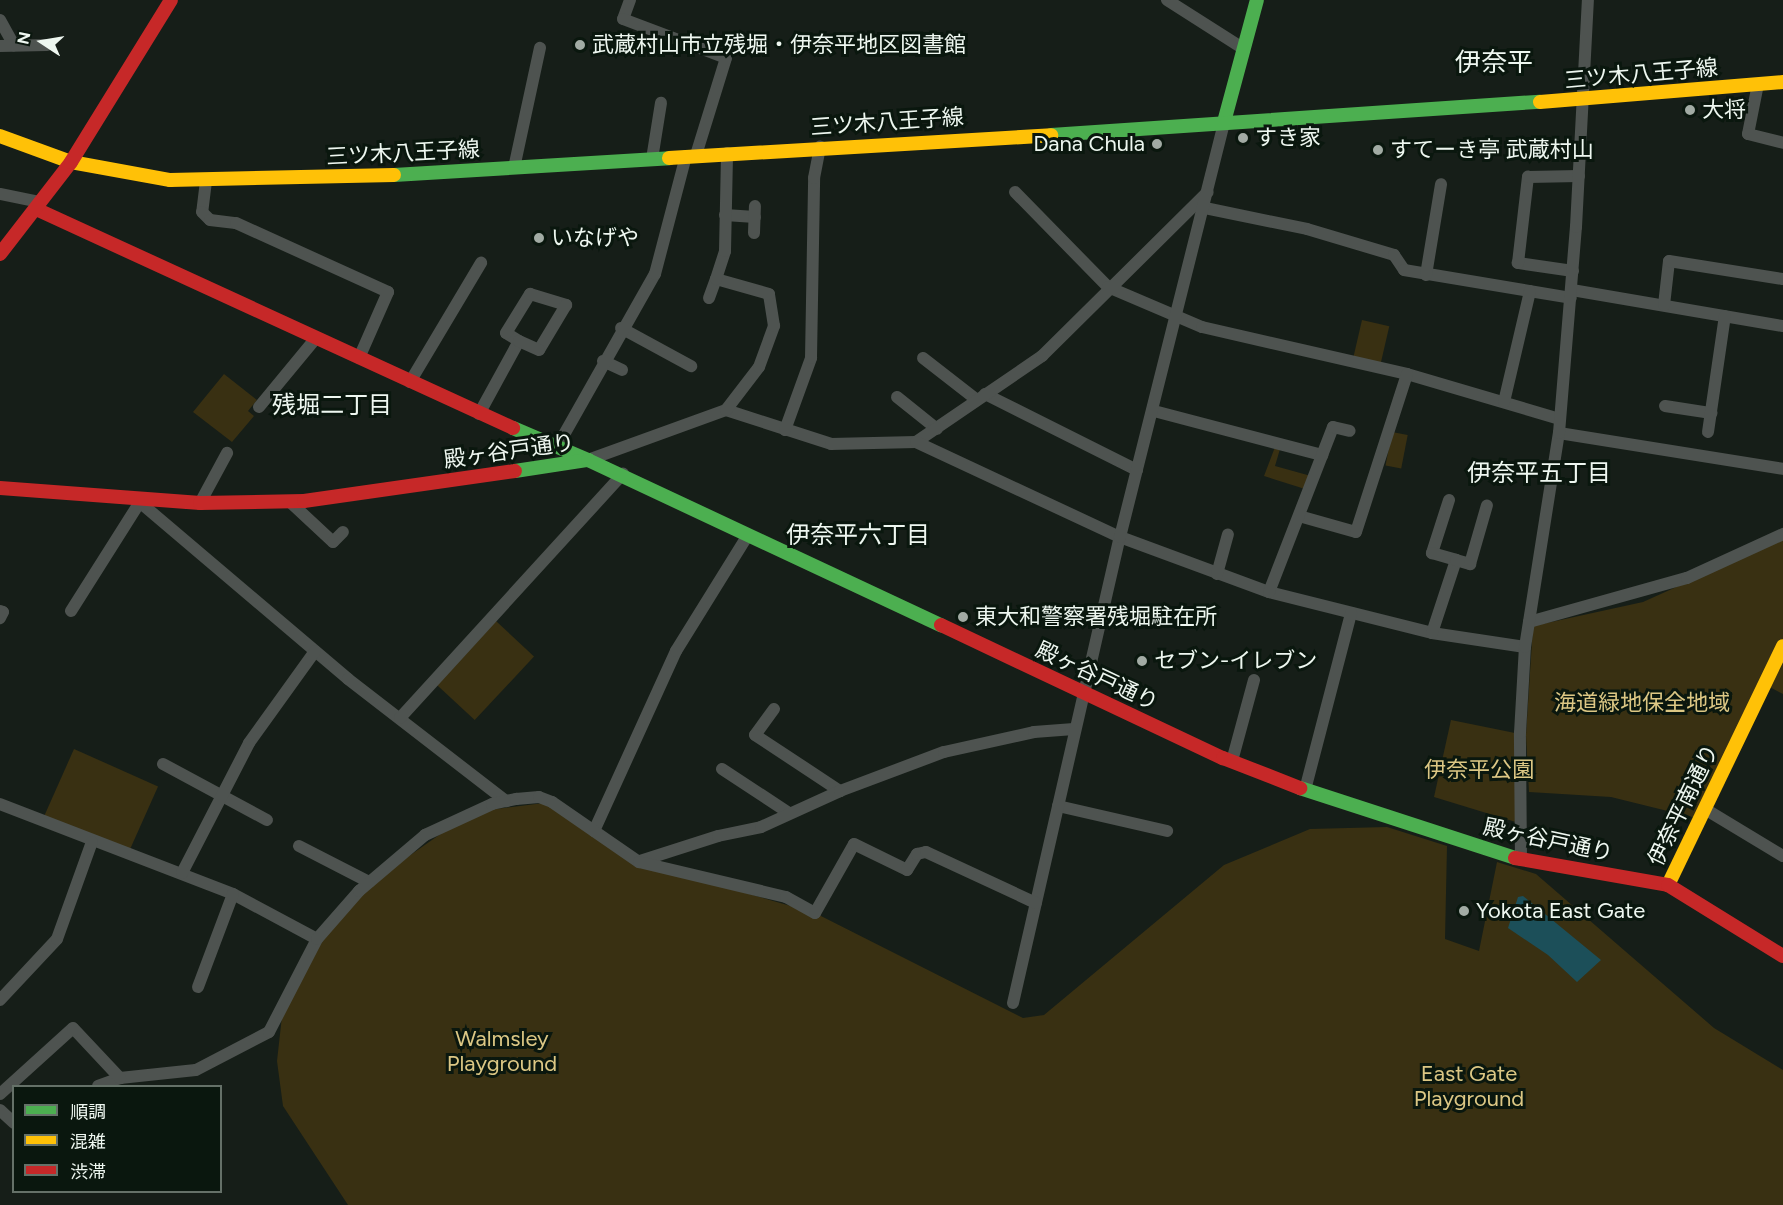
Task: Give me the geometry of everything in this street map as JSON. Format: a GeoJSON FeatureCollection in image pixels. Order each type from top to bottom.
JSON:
{"type":"FeatureCollection","features":[{"type":"Feature","properties":{"kind":"street"},"geometry":{"type":"LineString","coordinates":[[0,254],[71,162],[171,0]]}},
{"type":"Feature","properties":{"kind":"street"},"geometry":{"type":"LineString","coordinates":[[557,447],[621,328],[655,274],[691,155],[726,58],[623,19],[630,0]]}},
{"type":"Feature","properties":{"kind":"street"},"geometry":{"type":"LineString","coordinates":[[1167,0],[1244,49]]}},
{"type":"Feature","properties":{"kind":"street"},"geometry":{"type":"LineString","coordinates":[[1013,1003],[1074,729],[1120,537],[1179,314],[1224,122],[1257,0]]}},
{"type":"Feature","properties":{"kind":"street"},"geometry":{"type":"LineString","coordinates":[[1521,860],[1520,733],[1525,647],[1559,433],[1572,294],[1588,0]]}},
{"type":"Feature","properties":{"kind":"street"},"geometry":{"type":"LineString","coordinates":[[0,20],[14,45]]}},
{"type":"Feature","properties":{"kind":"street"},"geometry":{"type":"LineString","coordinates":[[0,46],[47,45]]}},
{"type":"Feature","properties":{"kind":"street"},"geometry":{"type":"LineString","coordinates":[[514,168],[540,48]]}},
{"type":"Feature","properties":{"kind":"street","name":"三ツ木八王子線"},"geometry":{"type":"LineString","coordinates":[[0,136],[71,162],[152,177],[206,181],[514,168],[1584,100],[1783,82]]}},
{"type":"Feature","properties":{"kind":"street"},"geometry":{"type":"LineString","coordinates":[[1758,84],[1748,134],[1783,143]]}},
{"type":"Feature","properties":{"kind":"street"},"geometry":{"type":"LineString","coordinates":[[651,159],[661,103]]}},
{"type":"Feature","properties":{"kind":"street"},"geometry":{"type":"LineString","coordinates":[[785,430],[811,358],[814,178],[820,147]]}},
{"type":"Feature","properties":{"kind":"street"},"geometry":{"type":"LineString","coordinates":[[709,298],[725,251],[726,153]]}},
{"type":"Feature","properties":{"kind":"street"},"geometry":{"type":"LineString","coordinates":[[1573,271],[1518,263],[1528,177],[1579,176]]}},
{"type":"Feature","properties":{"kind":"street"},"geometry":{"type":"LineString","coordinates":[[206,181],[202,212],[210,220],[236,223],[388,292],[359,357]]}},
{"type":"Feature","properties":{"kind":"street"},"geometry":{"type":"LineString","coordinates":[[1426,275],[1441,184]]}},
{"type":"Feature","properties":{"kind":"street"},"geometry":{"type":"LineString","coordinates":[[916,442],[1042,356],[1108,287],[1209,191]]}},
{"type":"Feature","properties":{"kind":"street"},"geometry":{"type":"LineString","coordinates":[[1015,192],[1108,287],[1179,314],[1202,327],[1407,374],[1560,419]]}},
{"type":"Feature","properties":{"kind":"street"},"geometry":{"type":"LineString","coordinates":[[0,194],[38,206],[479,414],[588,460],[726,410],[759,367],[774,326],[769,294],[716,279]]}},
{"type":"Feature","properties":{"kind":"street"},"geometry":{"type":"LineString","coordinates":[[1205,208],[1307,229],[1383,251],[1394,255],[1404,270],[1426,275],[1530,291],[1664,304],[1783,326]]}},
{"type":"Feature","properties":{"kind":"street"},"geometry":{"type":"LineString","coordinates":[[725,216],[755,212],[754,233]]}},
{"type":"Feature","properties":{"kind":"street"},"geometry":{"type":"LineString","coordinates":[[1664,304],[1669,261],[1783,279]]}},
{"type":"Feature","properties":{"kind":"street"},"geometry":{"type":"LineString","coordinates":[[410,382],[482,263]]}},
{"type":"Feature","properties":{"kind":"street"},"geometry":{"type":"LineString","coordinates":[[1504,402],[1530,291]]}},
{"type":"Feature","properties":{"kind":"street"},"geometry":{"type":"LineString","coordinates":[[530,294],[566,305],[539,350],[519,340],[506,333],[530,294]]}},
{"type":"Feature","properties":{"kind":"street"},"geometry":{"type":"LineString","coordinates":[[1708,432],[1725,316]]}},
{"type":"Feature","properties":{"kind":"street"},"geometry":{"type":"LineString","coordinates":[[621,328],[691,366]]}},
{"type":"Feature","properties":{"kind":"street"},"geometry":{"type":"LineString","coordinates":[[259,407],[316,338]]}},
{"type":"Feature","properties":{"kind":"street"},"geometry":{"type":"LineString","coordinates":[[479,414],[519,340]]}},
{"type":"Feature","properties":{"kind":"street"},"geometry":{"type":"LineString","coordinates":[[923,357],[981,397],[1137,470]]}},
{"type":"Feature","properties":{"kind":"street"},"geometry":{"type":"LineString","coordinates":[[603,361],[622,370]]}},
{"type":"Feature","properties":{"kind":"street"},"geometry":{"type":"LineString","coordinates":[[1299,516],[1356,532],[1407,374]]}},
{"type":"Feature","properties":{"kind":"street"},"geometry":{"type":"LineString","coordinates":[[897,397],[937,429]]}},
{"type":"Feature","properties":{"kind":"street"},"geometry":{"type":"LineString","coordinates":[[1665,406],[1711,413]]}},
{"type":"Feature","properties":{"kind":"street"},"geometry":{"type":"LineString","coordinates":[[726,410],[831,444],[916,442],[1120,537],[1269,592],[1432,633],[1525,647]]}},
{"type":"Feature","properties":{"kind":"street"},"geometry":{"type":"LineString","coordinates":[[1154,411],[1322,455]]}},
{"type":"Feature","properties":{"kind":"street"},"geometry":{"type":"LineString","coordinates":[[1269,592],[1333,427],[1350,431]]}},
{"type":"Feature","properties":{"kind":"street"},"geometry":{"type":"LineString","coordinates":[[1559,433],[1783,469]]}},
{"type":"Feature","properties":{"kind":"street"},"geometry":{"type":"LineString","coordinates":[[200,503],[226,453]]}},
{"type":"Feature","properties":{"kind":"street","name":"殿ヶ谷戸通り"},"geometry":{"type":"LineString","coordinates":[[0,488],[138,501],[200,503],[289,501],[588,460],[623,474],[1083,693],[1232,761],[1305,790],[1521,860],[1668,885],[1783,956]]}},
{"type":"Feature","properties":{"kind":"street"},"geometry":{"type":"LineString","coordinates":[[400,718],[623,474]]}},
{"type":"Feature","properties":{"kind":"street"},"geometry":{"type":"LineString","coordinates":[[1449,500],[1432,553],[1470,564],[1487,505]]}},
{"type":"Feature","properties":{"kind":"street"},"geometry":{"type":"LineString","coordinates":[[71,611],[138,501],[315,651],[506,801]]}},
{"type":"Feature","properties":{"kind":"street"},"geometry":{"type":"LineString","coordinates":[[289,501],[333,542],[343,531]]}},
{"type":"Feature","properties":{"kind":"street"},"geometry":{"type":"LineString","coordinates":[[1217,574],[1228,534]]}},
{"type":"Feature","properties":{"kind":"street"},"geometry":{"type":"LineString","coordinates":[[1529,622],[1687,578],[1783,534]]}},
{"type":"Feature","properties":{"kind":"street"},"geometry":{"type":"LineString","coordinates":[[594,831],[676,651],[748,535]]}},
{"type":"Feature","properties":{"kind":"street"},"geometry":{"type":"LineString","coordinates":[[1432,633],[1456,560]]}},
{"type":"Feature","properties":{"kind":"street"},"geometry":{"type":"LineString","coordinates":[[0,611],[0,618]]}},
{"type":"Feature","properties":{"kind":"street"},"geometry":{"type":"LineString","coordinates":[[1305,790],[1351,613]]}},
{"type":"Feature","properties":{"kind":"street","name":"伊奈平南通り"},"geometry":{"type":"LineString","coordinates":[[1668,885],[1783,646]]}},
{"type":"Feature","properties":{"kind":"street"},"geometry":{"type":"LineString","coordinates":[[183,873],[249,743],[315,651]]}},
{"type":"Feature","properties":{"kind":"street"},"geometry":{"type":"LineString","coordinates":[[1232,761],[1254,680]]}},
{"type":"Feature","properties":{"kind":"street"},"geometry":{"type":"LineString","coordinates":[[774,709],[755,735],[840,791]]}},
{"type":"Feature","properties":{"kind":"street"},"geometry":{"type":"LineString","coordinates":[[639,862],[761,827],[840,791],[944,752],[1034,732],[1074,729]]}},
{"type":"Feature","properties":{"kind":"street"},"geometry":{"type":"LineString","coordinates":[[163,764],[267,820]]}},
{"type":"Feature","properties":{"kind":"street"},"geometry":{"type":"LineString","coordinates":[[722,769],[789,813]]}},
{"type":"Feature","properties":{"kind":"street"},"geometry":{"type":"LineString","coordinates":[[101,1085],[120,1078],[196,1070],[269,1032],[317,939],[369,882],[425,835],[506,801],[547,800],[639,862],[786,897],[814,913],[854,844],[907,870],[917,854],[926,852],[1036,903]]}},
{"type":"Feature","properties":{"kind":"street"},"geometry":{"type":"LineString","coordinates":[[0,804],[92,842],[183,873],[233,894],[317,939]]}},
{"type":"Feature","properties":{"kind":"street"},"geometry":{"type":"LineString","coordinates":[[1058,806],[1167,831]]}},
{"type":"Feature","properties":{"kind":"street"},"geometry":{"type":"LineString","coordinates":[[1705,809],[1783,856]]}},
{"type":"Feature","properties":{"kind":"street"},"geometry":{"type":"LineString","coordinates":[[0,1000],[57,939],[92,842]]}},
{"type":"Feature","properties":{"kind":"street"},"geometry":{"type":"LineString","coordinates":[[299,846],[369,882]]}},
{"type":"Feature","properties":{"kind":"street"},"geometry":{"type":"LineString","coordinates":[[198,987],[233,894]]}},
{"type":"Feature","properties":{"kind":"street"},"geometry":{"type":"LineString","coordinates":[[0,1094],[73,1028],[120,1078]]}},
{"type":"Feature","properties":{"kind":"street"},"geometry":{"type":"LineString","coordinates":[[0,1110],[12,1121]]}},
{"type":"Feature","properties":{"kind":"green space"},"geometry":{"type":"Polygon","coordinates":[[[1362,320],[1389,326],[1381,363],[1353,357],[1362,320]]]}},
{"type":"Feature","properties":{"kind":"green space"},"geometry":{"type":"Polygon","coordinates":[[[224,374],[257,400],[248,411],[254,416],[232,442],[193,412],[224,374]]]}},
{"type":"Feature","properties":{"kind":"green space"},"geometry":{"type":"Polygon","coordinates":[[[1392,432],[1408,435],[1401,468],[1386,465],[1392,432]]]}},
{"type":"Feature","properties":{"kind":"green space"},"geometry":{"type":"Polygon","coordinates":[[[1275,447],[1280,449],[1275,466],[1311,476],[1305,489],[1264,476],[1275,447]]]}},
{"type":"Feature","properties":{"kind":"green space","name":"海道緑地保全地域"},"geometry":{"type":"Polygon","coordinates":[[[1783,539],[1783,694],[1762,683],[1696,818],[1611,797],[1529,792],[1526,735],[1533,626],[1643,602],[1783,539]]]}},
{"type":"Feature","properties":{"kind":"green space"},"geometry":{"type":"Polygon","coordinates":[[[496,621],[534,656],[475,720],[437,685],[496,621]]]}},
{"type":"Feature","properties":{"kind":"green space","name":"伊奈平公園"},"geometry":{"type":"Polygon","coordinates":[[[1451,720],[1515,733],[1519,823],[1434,797],[1451,720]]]}},
{"type":"Feature","properties":{"kind":"green space"},"geometry":{"type":"Polygon","coordinates":[[[74,749],[158,786],[127,856],[43,818],[74,749]]]}},
{"type":"Feature","properties":{"kind":"green space"},"geometry":{"type":"Polygon","coordinates":[[[552,802],[639,862],[815,913],[1023,1018],[1044,1015],[1224,865],[1310,829],[1387,827],[1447,846],[1445,939],[1479,951],[1497,862],[1536,874],[1714,1028],[1783,1070],[1783,1205],[348,1205],[283,1106],[277,1061],[283,1007],[298,975],[359,891],[472,812],[552,802]]]}},
{"type":"Feature","properties":{"kind":"water"},"geometry":{"type":"Polygon","coordinates":[[[1523,896],[1601,960],[1577,982],[1548,955],[1508,928],[1518,897],[1523,896]]]}},
{"type":"Feature","properties":{"kind":"traffic: fast"},"geometry":{"type":"LineString","coordinates":[[1224,122],[1257,0]]}},
{"type":"Feature","properties":{"kind":"traffic: fast"},"geometry":{"type":"LineString","coordinates":[[1051,135],[1540,102]]}},
{"type":"Feature","properties":{"kind":"traffic: fast"},"geometry":{"type":"LineString","coordinates":[[394,175],[669,158]]}},
{"type":"Feature","properties":{"kind":"traffic: fast"},"geometry":{"type":"LineString","coordinates":[[513,428],[588,460]]}},
{"type":"Feature","properties":{"kind":"traffic: fast"},"geometry":{"type":"LineString","coordinates":[[515,471],[588,460],[941,625]]}},
{"type":"Feature","properties":{"kind":"traffic: fast"},"geometry":{"type":"LineString","coordinates":[[1300,788],[1515,858]]}},
{"type":"Feature","properties":{"kind":"traffic: slow"},"geometry":{"type":"LineString","coordinates":[[1540,102],[1783,82]]}},
{"type":"Feature","properties":{"kind":"traffic: slow"},"geometry":{"type":"LineString","coordinates":[[669,158],[1051,135]]}},
{"type":"Feature","properties":{"kind":"traffic: slow"},"geometry":{"type":"LineString","coordinates":[[0,136],[71,162],[170,180],[394,175]]}},
{"type":"Feature","properties":{"kind":"traffic: slow"},"geometry":{"type":"LineString","coordinates":[[1668,885],[1783,646]]}},
{"type":"Feature","properties":{"kind":"traffic: jam"},"geometry":{"type":"LineString","coordinates":[[0,254],[71,162],[171,0]]}},
{"type":"Feature","properties":{"kind":"traffic: jam"},"geometry":{"type":"LineString","coordinates":[[36,209],[513,428]]}},
{"type":"Feature","properties":{"kind":"traffic: jam"},"geometry":{"type":"LineString","coordinates":[[0,488],[200,503],[304,501],[515,471]]}},
{"type":"Feature","properties":{"kind":"traffic: jam"},"geometry":{"type":"LineString","coordinates":[[941,625],[1223,758],[1300,788]]}},
{"type":"Feature","properties":{"kind":"traffic: jam"},"geometry":{"type":"LineString","coordinates":[[1515,858],[1668,885],[1783,956]]}},
{"type":"Feature","properties":{"kind":"place","name":"武蔵村山市立残堀・伊奈平地区図書館"},"geometry":{"type":"Point","coordinates":[580,45]}},
{"type":"Feature","properties":{"kind":"place","name":"大将"},"geometry":{"type":"Point","coordinates":[1690,110]}},
{"type":"Feature","properties":{"kind":"place","name":"すき家"},"geometry":{"type":"Point","coordinates":[1243,138]}},
{"type":"Feature","properties":{"kind":"place","name":"Dana Chula"},"geometry":{"type":"Point","coordinates":[1157,144]}},
{"type":"Feature","properties":{"kind":"place","name":"すてーき亭 武蔵村山"},"geometry":{"type":"Point","coordinates":[1378,150]}},
{"type":"Feature","properties":{"kind":"place","name":"いなげや"},"geometry":{"type":"Point","coordinates":[539,238]}},
{"type":"Feature","properties":{"kind":"place","name":"東大和警察署残堀駐在所"},"geometry":{"type":"Point","coordinates":[963,617]}},
{"type":"Feature","properties":{"kind":"place","name":"セブン-イレブン"},"geometry":{"type":"Point","coordinates":[1142,661]}},
{"type":"Feature","properties":{"kind":"place","name":"Yokota East Gate"},"geometry":{"type":"Point","coordinates":[1464,911]}},
{"type":"Feature","properties":{"kind":"district","name":"伊奈平"},"geometry":{"type":"Point","coordinates":[1494,63]}},
{"type":"Feature","properties":{"kind":"district","name":"残堀二丁目"},"geometry":{"type":"Point","coordinates":[332,405]}},
{"type":"Feature","properties":{"kind":"district","name":"伊奈平五丁目"},"geometry":{"type":"Point","coordinates":[1539,473]}},
{"type":"Feature","properties":{"kind":"district","name":"伊奈平六丁目"},"geometry":{"type":"Point","coordinates":[858,535]}},
{"type":"Feature","properties":{"kind":"park label","name":"Walmsley Playground"},"geometry":{"type":"Point","coordinates":[502,1050]}},
{"type":"Feature","properties":{"kind":"park label","name":"East Gate Playground"},"geometry":{"type":"Point","coordinates":[1469,1086]}}]}
